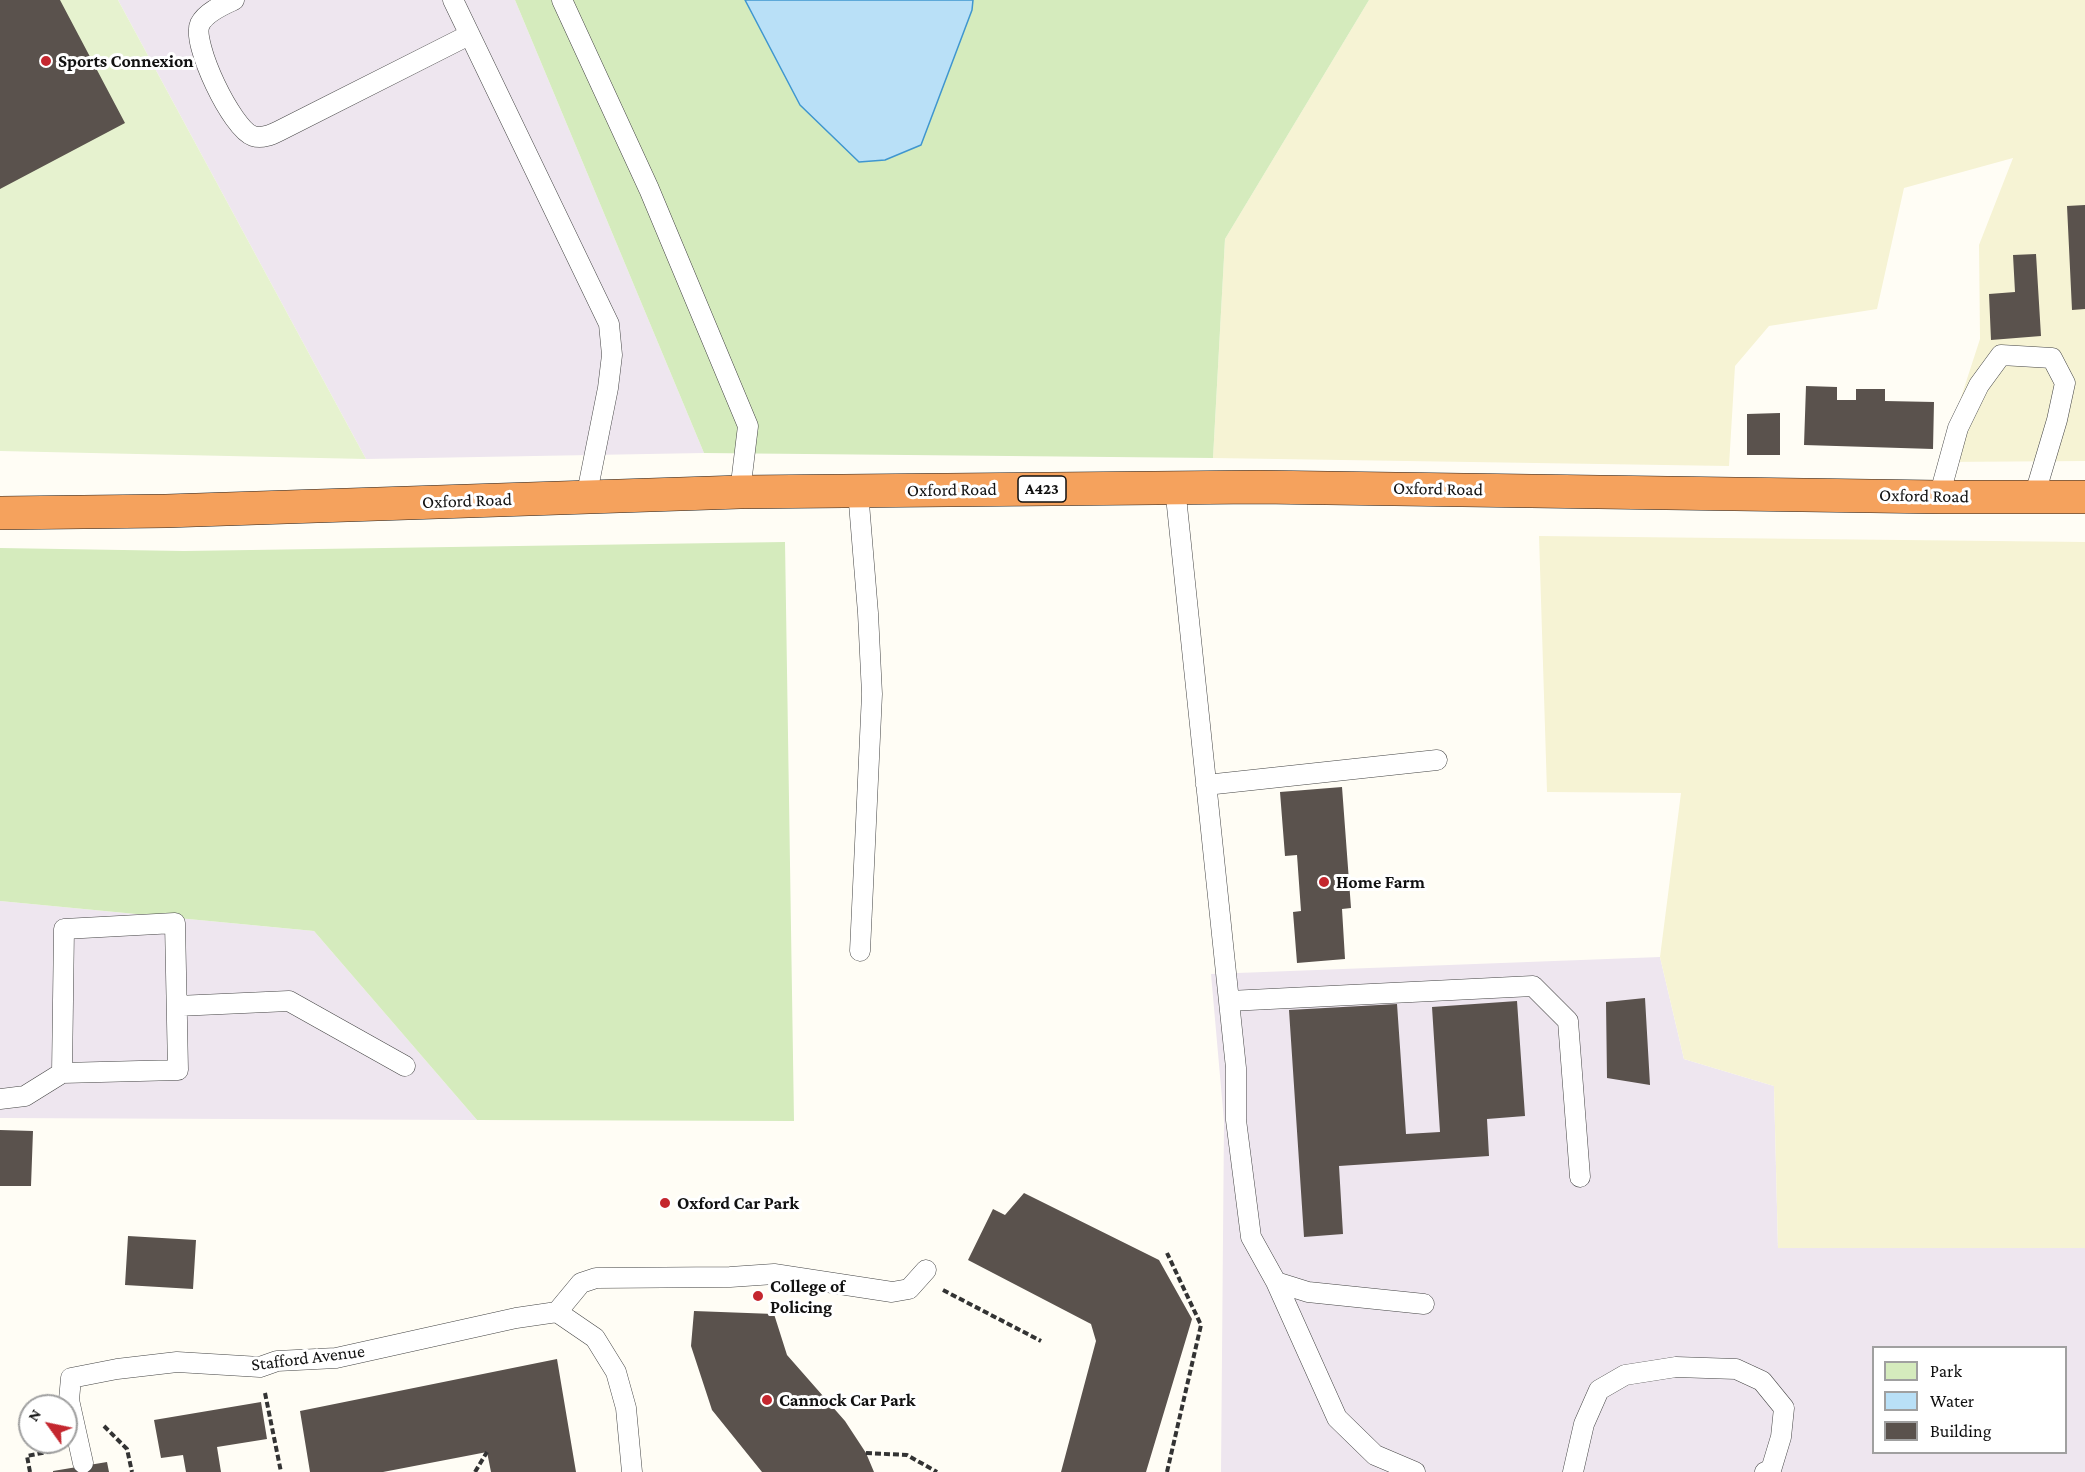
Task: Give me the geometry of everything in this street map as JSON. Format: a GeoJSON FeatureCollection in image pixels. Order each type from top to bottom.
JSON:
{"type":"FeatureCollection","features":[{"type":"Feature","properties":{"kind":"highway","name":"Oxford Road"},"geometry":{"type":"LineString","coordinates":[[0,513],[178,511],[858,490],[1259,487],[2085,497]]}},
{"type":"Feature","properties":{"kind":"lane"},"geometry":{"type":"LineString","coordinates":[[234,0],[208,14],[201,23],[198,35],[201,48],[231,116],[252,136],[264,137],[279,131],[469,35]]}},
{"type":"Feature","properties":{"kind":"lane"},"geometry":{"type":"LineString","coordinates":[[453,0],[609,324],[612,355],[608,388],[586,498]]}},
{"type":"Feature","properties":{"kind":"lane"},"geometry":{"type":"LineString","coordinates":[[562,0],[649,189],[748,426],[740,492]]}},
{"type":"Feature","properties":{"kind":"lane"},"geometry":{"type":"LineString","coordinates":[[1939,497],[1958,428],[1979,385],[2001,355],[2052,358],[2065,383],[2057,420],[2034,497]]}},
{"type":"Feature","properties":{"kind":"lane"},"geometry":{"type":"LineString","coordinates":[[1175,488],[1236,1068],[1236,1120],[1251,1237],[1276,1282],[1337,1418],[1375,1455],[1414,1472]]}},
{"type":"Feature","properties":{"kind":"lane"},"geometry":{"type":"LineString","coordinates":[[858,490],[872,694],[860,951]]}},
{"type":"Feature","properties":{"kind":"lane"},"geometry":{"type":"LineString","coordinates":[[1206,785],[1437,760]]}},
{"type":"Feature","properties":{"kind":"lane"},"geometry":{"type":"LineString","coordinates":[[0,1099],[25,1096],[62,1073],[178,1070],[175,923],[64,929],[62,1073]]}},
{"type":"Feature","properties":{"kind":"lane"},"geometry":{"type":"LineString","coordinates":[[1229,1001],[1533,986],[1568,1021],[1580,1177]]}},
{"type":"Feature","properties":{"kind":"lane"},"geometry":{"type":"LineString","coordinates":[[177,1006],[289,1001],[405,1066]]}},
{"type":"Feature","properties":{"kind":"lane"},"geometry":{"type":"LineString","coordinates":[[632,1472],[626,1408],[616,1372],[595,1338],[557,1312],[581,1283],[596,1278],[730,1277],[774,1274],[892,1292],[909,1289],[922,1274]]}},
{"type":"Feature","properties":{"kind":"lane"},"geometry":{"type":"LineString","coordinates":[[1276,1282],[1308,1292],[1424,1304]]}},
{"type":"Feature","properties":{"kind":"lane","name":"Stafford Avenue"},"geometry":{"type":"LineString","coordinates":[[81,1454],[69,1400],[71,1378],[117,1369],[177,1362],[260,1367],[277,1361],[336,1358],[516,1318],[557,1312]]}},
{"type":"Feature","properties":{"kind":"lane"},"geometry":{"type":"LineString","coordinates":[[1573,1472],[1584,1424],[1599,1390],[1625,1375],[1676,1367],[1736,1369],[1762,1381],[1784,1408],[1781,1437],[1771,1470],[1765,1472]]}},
{"type":"Feature","properties":{"kind":"path"},"geometry":{"type":"LineString","coordinates":[[1167,1253],[1201,1324],[1167,1472]]}},
{"type":"Feature","properties":{"kind":"path"},"geometry":{"type":"LineString","coordinates":[[922,1274],[1041,1341]]}},
{"type":"Feature","properties":{"kind":"path"},"geometry":{"type":"LineString","coordinates":[[260,1367],[281,1472]]}},
{"type":"Feature","properties":{"kind":"path"},"geometry":{"type":"LineString","coordinates":[[475,1472],[487,1452]]}},
{"type":"Feature","properties":{"kind":"path"},"geometry":{"type":"LineString","coordinates":[[866,1453],[907,1455],[937,1472]]}},
{"type":"Feature","properties":{"kind":"path"},"geometry":{"type":"LineString","coordinates":[[30,1472],[27,1456],[81,1454]]}},
{"type":"Feature","properties":{"kind":"shaded area"},"geometry":{"type":"Polygon","coordinates":[[[118,0],[515,0],[704,453],[366,459],[118,0]]]}},
{"type":"Feature","properties":{"kind":"shaded area"},"geometry":{"type":"Polygon","coordinates":[[[1369,0],[2085,0],[2085,461],[1940,462],[1980,339],[1979,245],[2013,158],[1904,188],[1877,309],[1769,326],[1735,366],[1729,466],[1213,458],[1225,239],[1369,0]]]}},
{"type":"Feature","properties":{"kind":"shaded area"},"geometry":{"type":"Polygon","coordinates":[[[1539,536],[2085,542],[2085,1248],[1778,1248],[1774,1086],[1684,1059],[1660,957],[1681,793],[1547,792],[1539,536]]]}},
{"type":"Feature","properties":{"kind":"shaded area"},"geometry":{"type":"Polygon","coordinates":[[[0,901],[314,931],[477,1120],[0,1118],[0,901]]]}},
{"type":"Feature","properties":{"kind":"shaded area"},"geometry":{"type":"Polygon","coordinates":[[[1660,957],[1684,1059],[1774,1086],[1778,1248],[2085,1248],[2085,1472],[1221,1472],[1224,1121],[1211,974],[1660,957]]]}},
{"type":"Feature","properties":{"kind":"green space"},"geometry":{"type":"Polygon","coordinates":[[[0,0],[118,0],[366,459],[0,451],[0,0]]]}},
{"type":"Feature","properties":{"kind":"green space"},"geometry":{"type":"Polygon","coordinates":[[[515,0],[1369,0],[1225,239],[1213,458],[704,453],[515,0]]]}},
{"type":"Feature","properties":{"kind":"green space"},"geometry":{"type":"Polygon","coordinates":[[[785,542],[794,1121],[477,1120],[314,931],[0,901],[0,548],[184,551],[785,542]]]}},
{"type":"Feature","properties":{"kind":"water"},"geometry":{"type":"Polygon","coordinates":[[[745,0],[973,0],[972,10],[921,145],[885,160],[859,162],[800,105],[745,0]]]}},
{"type":"Feature","properties":{"kind":"building","name":"Sports Connexion"},"geometry":{"type":"Polygon","coordinates":[[[0,0],[60,0],[125,123],[0,189],[0,0]]]}},
{"type":"Feature","properties":{"kind":"building"},"geometry":{"type":"Polygon","coordinates":[[[2085,205],[2085,309],[2072,310],[2067,206],[2085,205]]]}},
{"type":"Feature","properties":{"kind":"building"},"geometry":{"type":"Polygon","coordinates":[[[2036,254],[2041,336],[1991,340],[1989,294],[2015,292],[2013,255],[2036,254]]]}},
{"type":"Feature","properties":{"kind":"building"},"geometry":{"type":"Polygon","coordinates":[[[1806,386],[1837,387],[1837,400],[1856,400],[1856,389],[1885,389],[1885,401],[1934,402],[1933,449],[1804,445],[1806,386]]]}},
{"type":"Feature","properties":{"kind":"building"},"geometry":{"type":"Polygon","coordinates":[[[1780,413],[1780,455],[1747,455],[1747,414],[1780,413]]]}},
{"type":"Feature","properties":{"kind":"building","name":"Home Farm"},"geometry":{"type":"Polygon","coordinates":[[[1342,787],[1351,908],[1342,909],[1345,959],[1297,963],[1293,912],[1301,911],[1297,855],[1285,856],[1280,792],[1342,787]]]}},
{"type":"Feature","properties":{"kind":"building"},"geometry":{"type":"Polygon","coordinates":[[[1645,998],[1650,1085],[1607,1078],[1606,1002],[1645,998]]]}},
{"type":"Feature","properties":{"kind":"building"},"geometry":{"type":"Polygon","coordinates":[[[1517,1001],[1525,1116],[1487,1119],[1489,1156],[1339,1166],[1343,1234],[1304,1237],[1289,1010],[1397,1004],[1406,1134],[1440,1132],[1432,1007],[1517,1001]]]}},
{"type":"Feature","properties":{"kind":"building"},"geometry":{"type":"Polygon","coordinates":[[[0,1130],[33,1131],[31,1186],[0,1186],[0,1130]]]}},
{"type":"Feature","properties":{"kind":"building"},"geometry":{"type":"Polygon","coordinates":[[[1024,1193],[1159,1260],[1192,1319],[1146,1472],[1061,1472],[1096,1341],[1091,1324],[968,1260],[993,1209],[1005,1215],[1024,1193]]]}},
{"type":"Feature","properties":{"kind":"building"},"geometry":{"type":"Polygon","coordinates":[[[128,1236],[196,1240],[193,1289],[125,1285],[128,1236]]]}},
{"type":"Feature","properties":{"kind":"building","name":"Cannock Car Park"},"geometry":{"type":"Polygon","coordinates":[[[694,1311],[774,1314],[787,1355],[845,1421],[866,1453],[874,1472],[762,1472],[712,1410],[691,1346],[694,1311]]]}},
{"type":"Feature","properties":{"kind":"building"},"geometry":{"type":"Polygon","coordinates":[[[557,1359],[576,1472],[491,1472],[487,1452],[383,1472],[310,1472],[300,1411],[557,1359]]]}},
{"type":"Feature","properties":{"kind":"building"},"geometry":{"type":"Polygon","coordinates":[[[261,1402],[267,1439],[217,1447],[221,1472],[186,1472],[183,1455],[161,1458],[154,1420],[261,1402]]]}},
{"type":"Feature","properties":{"kind":"building"},"geometry":{"type":"Polygon","coordinates":[[[107,1462],[109,1472],[53,1472],[53,1471],[107,1462]]]}},
{"type":"Feature","properties":{"kind":"place","name":"Sports Connexion"},"geometry":{"type":"Point","coordinates":[46,61]}},
{"type":"Feature","properties":{"kind":"place","name":"Home Farm"},"geometry":{"type":"Point","coordinates":[1324,882]}},
{"type":"Feature","properties":{"kind":"place","name":"Oxford Car Park"},"geometry":{"type":"Point","coordinates":[665,1203]}},
{"type":"Feature","properties":{"kind":"place","name":"College of Policing"},"geometry":{"type":"Point","coordinates":[758,1296]}},
{"type":"Feature","properties":{"kind":"place","name":"Cannock Car Park"},"geometry":{"type":"Point","coordinates":[767,1400]}}]}
